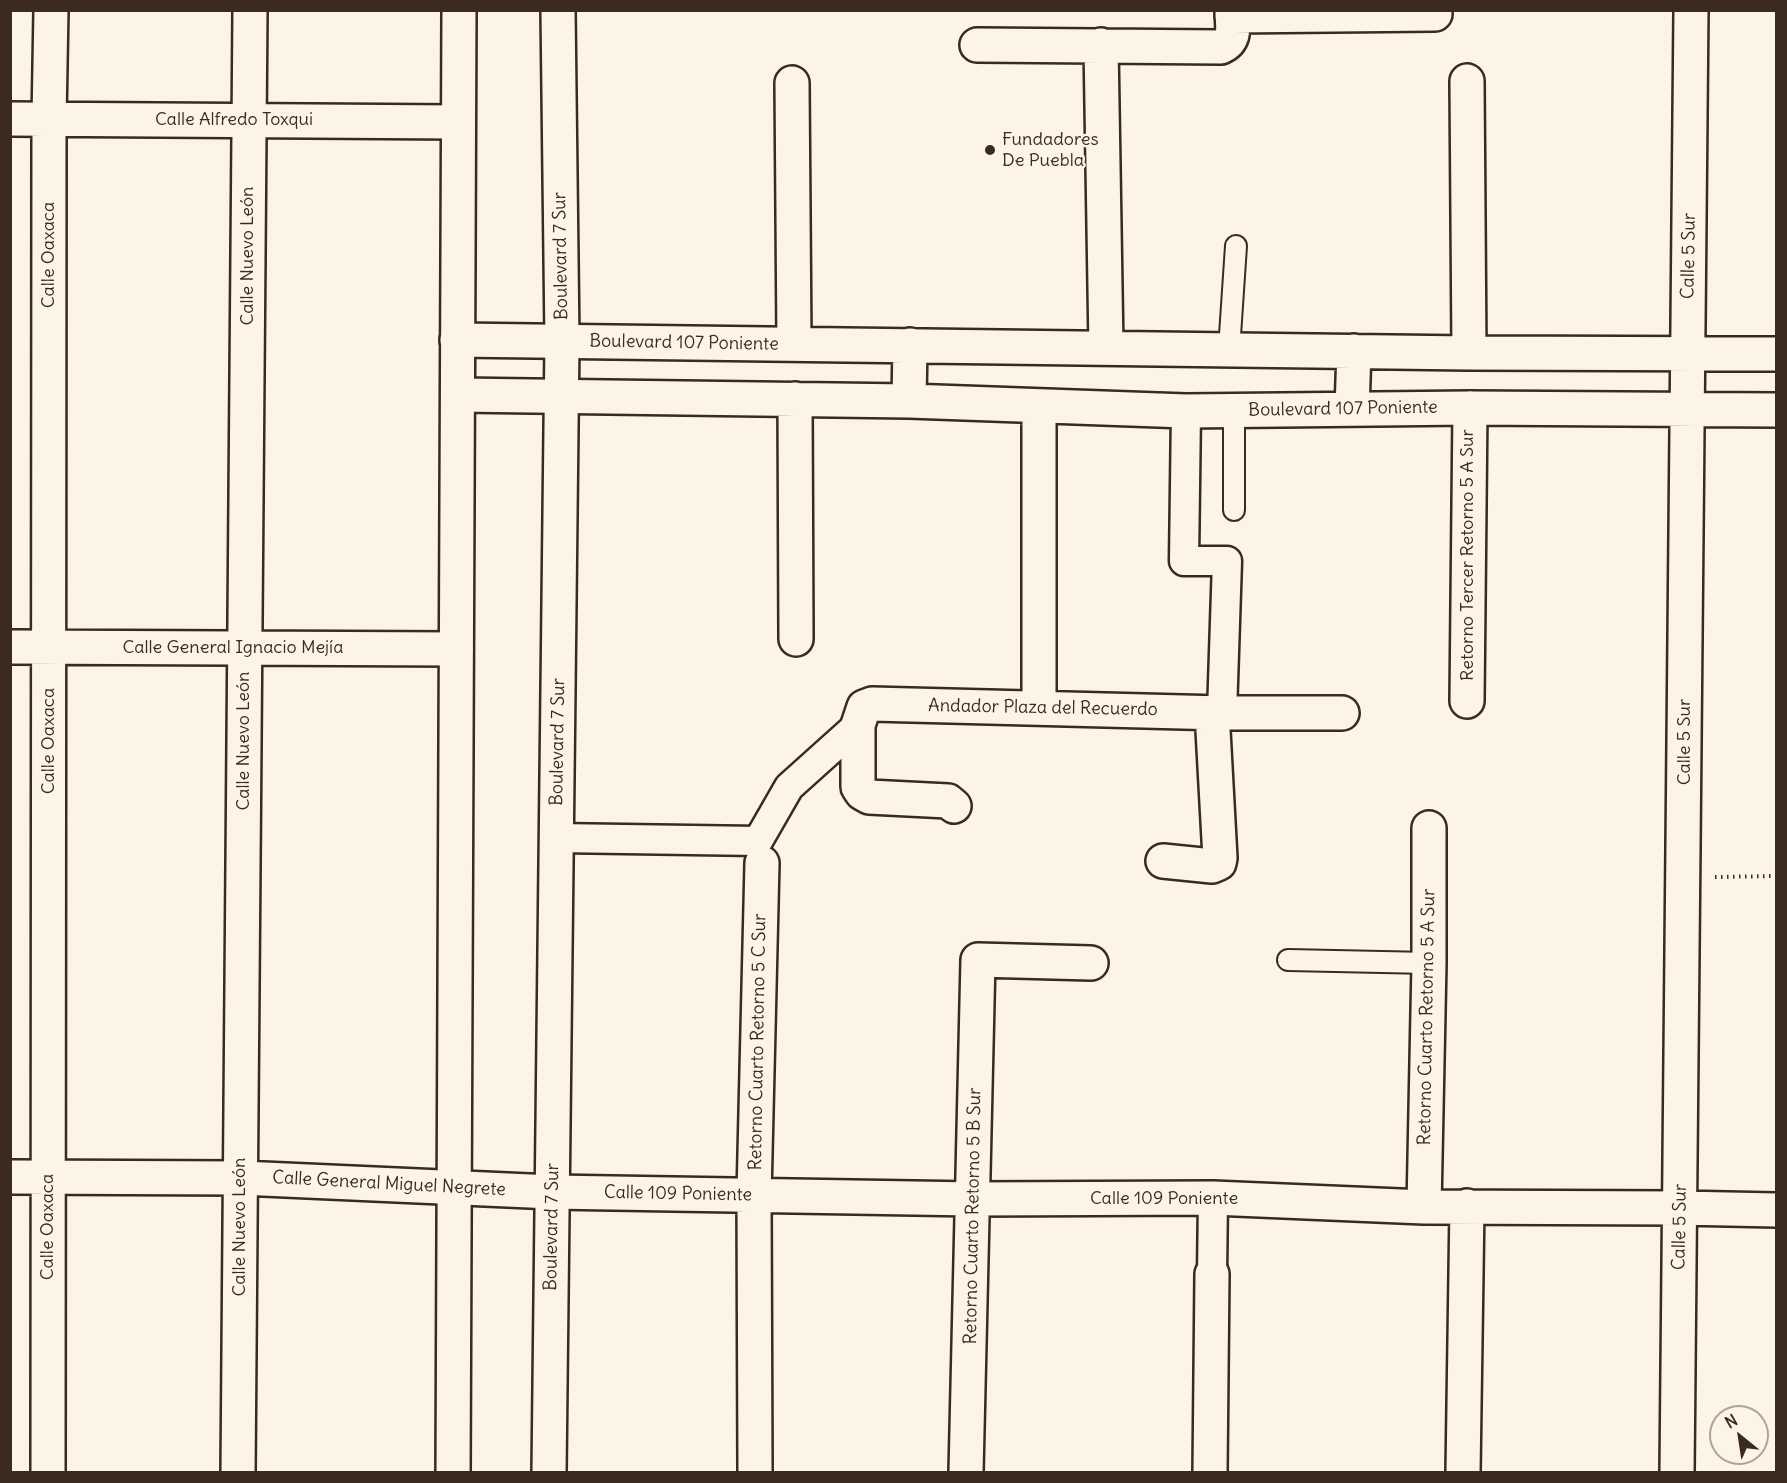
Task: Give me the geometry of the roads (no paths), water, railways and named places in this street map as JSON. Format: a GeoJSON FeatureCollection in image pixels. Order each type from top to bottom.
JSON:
{"type":"FeatureCollection","features":[{"type":"Feature","properties":{"kind":"street","name":"Calle Oaxaca"},"geometry":{"type":"LineString","coordinates":[[48,1473],[51,10]]}},
{"type":"Feature","properties":{"kind":"street","name":"Calle Nuevo León"},"geometry":{"type":"LineString","coordinates":[[238,1473],[250,10]]}},
{"type":"Feature","properties":{"kind":"street"},"geometry":{"type":"LineString","coordinates":[[453,1473],[459,10]]}},
{"type":"Feature","properties":{"kind":"street","name":"Boulevard 7 Sur"},"geometry":{"type":"LineString","coordinates":[[549,1473],[562,341],[558,10]]}},
{"type":"Feature","properties":{"kind":"street","name":"Calle 5 Sur"},"geometry":{"type":"LineString","coordinates":[[1677,1473],[1691,10]]}},
{"type":"Feature","properties":{"kind":"street"},"geometry":{"type":"LineString","coordinates":[[976,45],[1221,47],[1231,23],[1435,14]]}},
{"type":"Feature","properties":{"kind":"street"},"geometry":{"type":"LineString","coordinates":[[1101,45],[1106,348]]}},
{"type":"Feature","properties":{"kind":"street"},"geometry":{"type":"LineString","coordinates":[[1467,81],[1470,353]]}},
{"type":"Feature","properties":{"kind":"street"},"geometry":{"type":"LineString","coordinates":[[792,83],[794,344]]}},
{"type":"Feature","properties":{"kind":"street","name":"Calle Alfredo Toxqui"},"geometry":{"type":"LineString","coordinates":[[10,119],[458,122]]}},
{"type":"Feature","properties":{"kind":"street","name":"Boulevard 107 Poniente"},"geometry":{"type":"LineString","coordinates":[[458,340],[1470,353],[1776,354]]}},
{"type":"Feature","properties":{"kind":"street"},"geometry":{"type":"LineString","coordinates":[[909,401],[910,345]]}},
{"type":"Feature","properties":{"kind":"street"},"geometry":{"type":"LineString","coordinates":[[1353,409],[1354,351]]}},
{"type":"Feature","properties":{"kind":"street","name":"Boulevard 107 Poniente"},"geometry":{"type":"LineString","coordinates":[[458,395],[909,401],[1186,411],[1470,408],[1776,410]]}},
{"type":"Feature","properties":{"kind":"street"},"geometry":{"type":"LineString","coordinates":[[795,399],[796,639]]}},
{"type":"Feature","properties":{"kind":"street"},"geometry":{"type":"LineString","coordinates":[[1039,406],[1039,708]]}},
{"type":"Feature","properties":{"kind":"street","name":"Retorno Tercer Retorno 5 A Sur"},"geometry":{"type":"LineString","coordinates":[[1467,701],[1470,408]]}},
{"type":"Feature","properties":{"kind":"street"},"geometry":{"type":"LineString","coordinates":[[1163,861],[1212,866],[1219,863],[1220,858],[1217,712],[1227,561],[1184,561],[1186,411]]}},
{"type":"Feature","properties":{"kind":"street","name":"Calle General Ignacio Mejía"},"geometry":{"type":"LineString","coordinates":[[10,647],[456,649]]}},
{"type":"Feature","properties":{"kind":"street","name":"Andador Plaza del Recuerdo"},"geometry":{"type":"LineString","coordinates":[[861,716],[872,704],[1342,713]]}},
{"type":"Feature","properties":{"kind":"street"},"geometry":{"type":"LineString","coordinates":[[557,838],[758,841],[789,787],[861,716]]}},
{"type":"Feature","properties":{"kind":"street"},"geometry":{"type":"LineString","coordinates":[[861,716],[858,787],[862,793],[868,797],[948,801],[954,806]]}},
{"type":"Feature","properties":{"kind":"street","name":"Retorno Cuarto Retorno 5 A Sur"},"geometry":{"type":"LineString","coordinates":[[1424,1207],[1429,828]]}},
{"type":"Feature","properties":{"kind":"street","name":"Retorno Cuarto Retorno 5 C Sur"},"geometry":{"type":"LineString","coordinates":[[755,1473],[754,1195],[762,863]]}},
{"type":"Feature","properties":{"kind":"street","name":"Retorno Cuarto Retorno 5 B Sur"},"geometry":{"type":"LineString","coordinates":[[966,1473],[978,960],[1091,963]]}},
{"type":"Feature","properties":{"kind":"street","name":"Calle General Miguel Negrete"},"geometry":{"type":"LineString","coordinates":[[10,1177],[240,1178],[552,1192]]}},
{"type":"Feature","properties":{"kind":"street","name":"Calle 109 Poniente"},"geometry":{"type":"LineString","coordinates":[[552,1192],[974,1199],[1213,1198],[1424,1207],[1776,1210]]}},
{"type":"Feature","properties":{"kind":"street"},"geometry":{"type":"LineString","coordinates":[[1210,1473],[1213,1198]]}},
{"type":"Feature","properties":{"kind":"street"},"geometry":{"type":"LineString","coordinates":[[1463,1473],[1467,1206]]}},
{"type":"Feature","properties":{"kind":"lane"},"geometry":{"type":"LineString","coordinates":[[1229,350],[1236,246]]}},
{"type":"Feature","properties":{"kind":"lane"},"geometry":{"type":"LineString","coordinates":[[1234,411],[1234,510]]}},
{"type":"Feature","properties":{"kind":"lane"},"geometry":{"type":"LineString","coordinates":[[1288,960],[1429,963]]}},
{"type":"Feature","properties":{"kind":"place","name":"Fundadores De Puebla"},"geometry":{"type":"Point","coordinates":[990,150]}}]}
